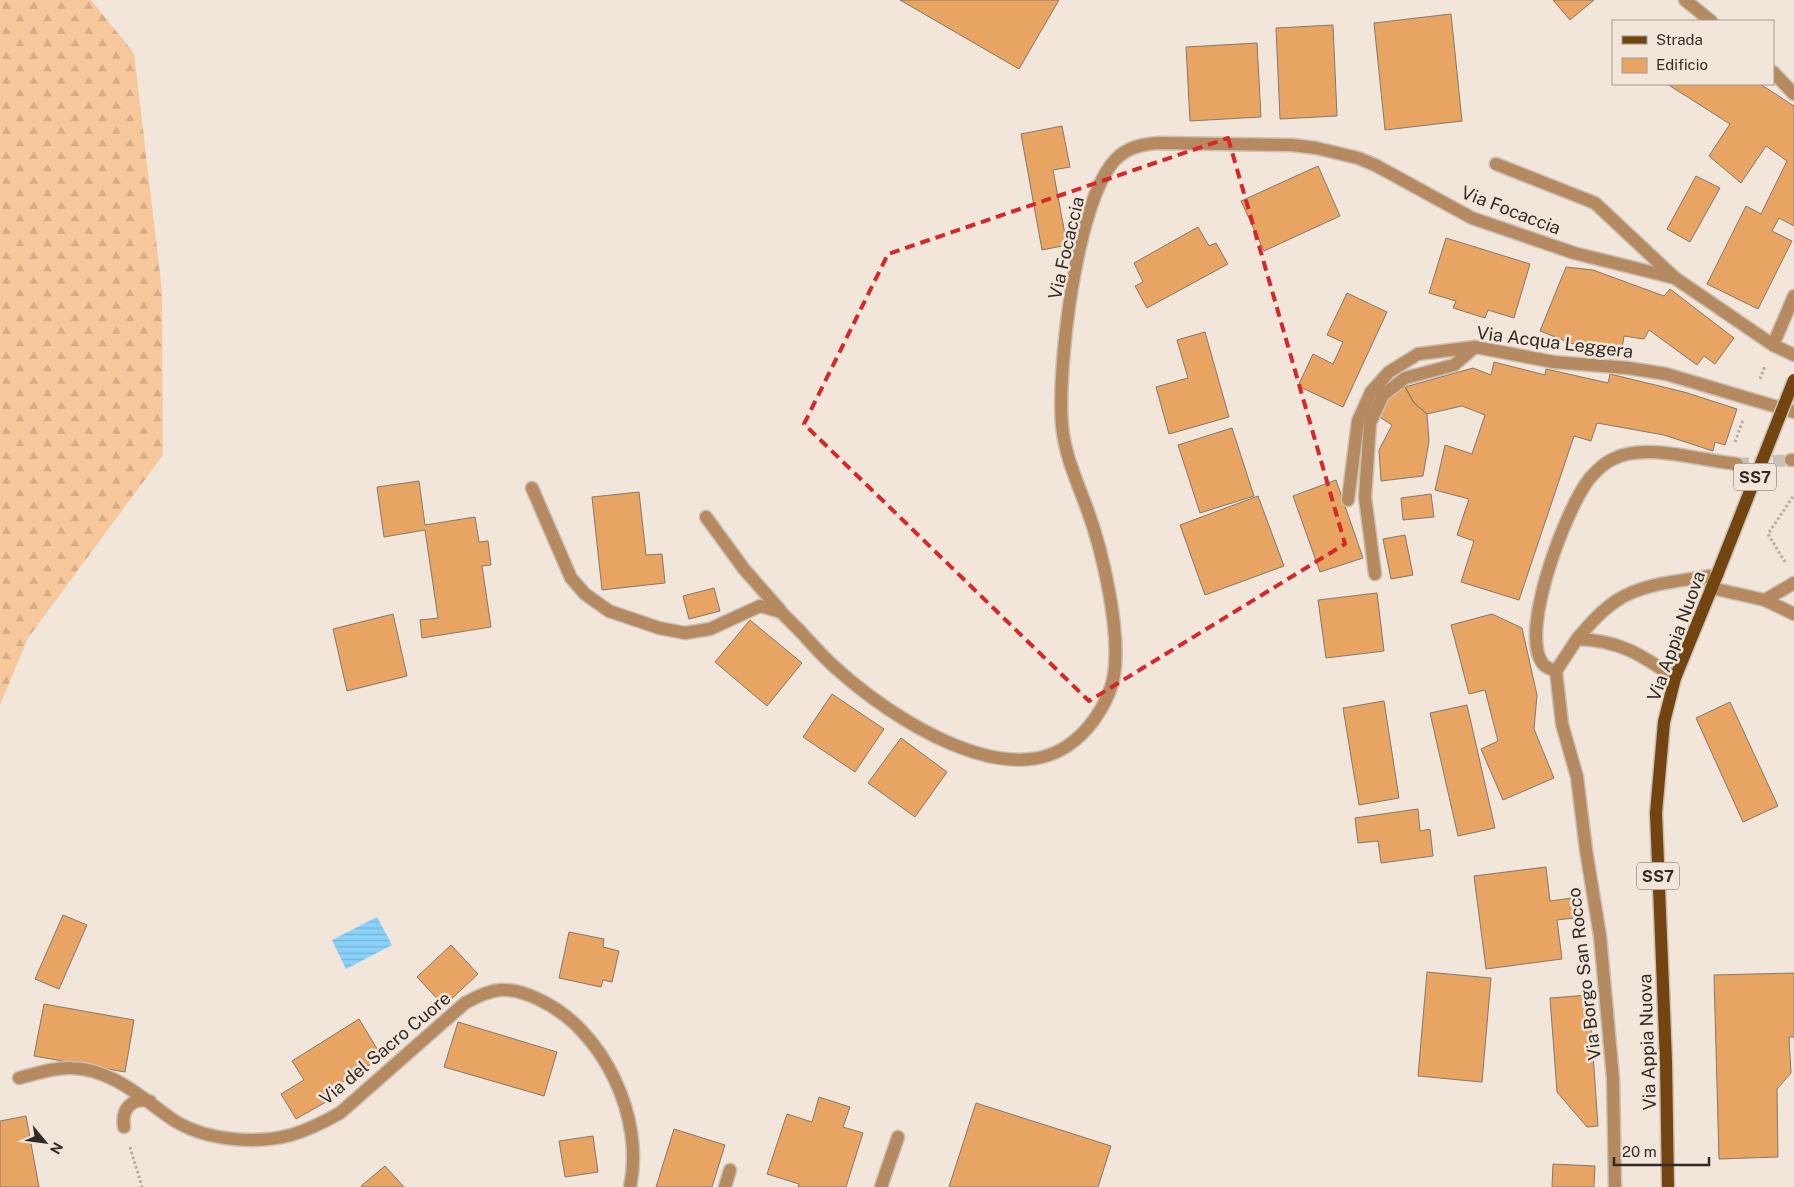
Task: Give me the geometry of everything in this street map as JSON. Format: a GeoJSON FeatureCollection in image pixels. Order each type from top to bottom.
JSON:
{"type":"FeatureCollection","features":[{"type":"Feature","properties":{"kind":"main road","name":"Via Appia Nuova"},"geometry":{"type":"LineString","coordinates":[[1668,1187],[1666,1061],[1656,813],[1664,722],[1675,678],[1794,380]]}},
{"type":"Feature","properties":{"kind":"street"},"geometry":{"type":"LineString","coordinates":[[1685,0],[1710,20]]}},
{"type":"Feature","properties":{"kind":"street"},"geometry":{"type":"LineString","coordinates":[[1774,73],[1794,94]]}},
{"type":"Feature","properties":{"kind":"street","name":"Via Focaccia"},"geometry":{"type":"LineString","coordinates":[[706,517],[744,569],[781,612],[838,670],[897,715],[942,739],[989,756],[1024,760],[1066,748],[1082,735],[1094,719],[1110,689],[1114,674],[1112,619],[1097,541],[1067,456],[1062,426],[1063,358],[1070,301],[1088,216],[1105,174],[1116,159],[1132,148],[1160,143],[1292,145],[1339,153],[1376,165],[1472,218],[1574,253],[1675,278],[1773,345],[1794,355]]}},
{"type":"Feature","properties":{"kind":"street"},"geometry":{"type":"LineString","coordinates":[[1496,164],[1595,203],[1675,278]]}},
{"type":"Feature","properties":{"kind":"street"},"geometry":{"type":"LineString","coordinates":[[1773,345],[1794,296]]}},
{"type":"Feature","properties":{"kind":"street"},"geometry":{"type":"LineString","coordinates":[[1374,574],[1365,497],[1370,423],[1383,395],[1404,378],[1454,365],[1476,348]]}},
{"type":"Feature","properties":{"kind":"street","name":"Via Acqua Leggera"},"geometry":{"type":"LineString","coordinates":[[1348,500],[1358,421],[1371,392],[1389,372],[1418,354],[1476,348],[1554,362],[1666,374],[1794,412]]}},
{"type":"Feature","properties":{"kind":"street"},"geometry":{"type":"LineString","coordinates":[[1717,575],[1636,590],[1609,606],[1577,639],[1556,671],[1543,663],[1538,650],[1536,628],[1540,597],[1569,515],[1589,479],[1602,466],[1614,458],[1637,452],[1737,464]]}},
{"type":"Feature","properties":{"kind":"street"},"geometry":{"type":"LineString","coordinates":[[532,488],[571,578],[585,594],[609,611],[659,628],[685,633],[710,629],[760,606],[781,612]]}},
{"type":"Feature","properties":{"kind":"street"},"geometry":{"type":"LineString","coordinates":[[1765,600],[1794,583]]}},
{"type":"Feature","properties":{"kind":"street"},"geometry":{"type":"LineString","coordinates":[[1711,588],[1765,600],[1794,614]]}},
{"type":"Feature","properties":{"kind":"street"},"geometry":{"type":"LineString","coordinates":[[1577,639],[1599,639],[1619,645],[1634,651],[1675,678]]}},
{"type":"Feature","properties":{"kind":"street","name":"Via Borgo San Rocco"},"geometry":{"type":"LineString","coordinates":[[1556,671],[1562,724],[1577,777],[1586,850],[1602,946],[1614,1104],[1615,1187]]}},
{"type":"Feature","properties":{"kind":"street","name":"Via del Sacro Cuore"},"geometry":{"type":"LineString","coordinates":[[19,1078],[53,1069],[72,1068],[88,1070],[120,1083],[150,1101],[180,1124],[205,1133],[248,1139],[290,1135],[316,1126],[340,1113],[465,1003],[487,993],[512,990],[534,997],[562,1014],[588,1039],[612,1073],[622,1100],[630,1132],[632,1151],[630,1187]]}},
{"type":"Feature","properties":{"kind":"street"},"geometry":{"type":"LineString","coordinates":[[124,1127],[124,1114],[131,1103],[143,1099],[150,1101]]}},
{"type":"Feature","properties":{"kind":"street"},"geometry":{"type":"LineString","coordinates":[[881,1187],[898,1137]]}},
{"type":"Feature","properties":{"kind":"street"},"geometry":{"type":"LineString","coordinates":[[725,1187],[730,1170]]}},
{"type":"Feature","properties":{"kind":"path"},"geometry":{"type":"LineString","coordinates":[[1789,569],[1768,534],[1794,495]]}},
{"type":"Feature","properties":{"kind":"path"},"geometry":{"type":"LineString","coordinates":[[124,1127],[142,1187]]}},
{"type":"Feature","properties":{"kind":"highlighted area"},"geometry":{"type":"Polygon","coordinates":[[[1228,138],[1345,544],[1089,701],[804,424],[888,254],[1228,138]]]}},
{"type":"Feature","properties":{"kind":"green space"},"geometry":{"type":"Polygon","coordinates":[[[0,0],[91,0],[134,53],[162,291],[163,455],[28,638],[0,705],[0,0]]]}},
{"type":"Feature","properties":{"kind":"water"},"geometry":{"type":"Polygon","coordinates":[[[377,917],[392,945],[346,969],[332,940],[377,917]]]}},
{"type":"Feature","properties":{"kind":"building"},"geometry":{"type":"Polygon","coordinates":[[[900,0],[1059,0],[1019,69],[900,0]]]}},
{"type":"Feature","properties":{"kind":"building"},"geometry":{"type":"Polygon","coordinates":[[[1553,0],[1594,0],[1570,20],[1553,0]]]}},
{"type":"Feature","properties":{"kind":"building"},"geometry":{"type":"Polygon","coordinates":[[[1451,14],[1462,121],[1385,130],[1374,23],[1451,14]]]}},
{"type":"Feature","properties":{"kind":"building"},"geometry":{"type":"Polygon","coordinates":[[[1333,25],[1337,116],[1280,119],[1276,28],[1333,25]]]}},
{"type":"Feature","properties":{"kind":"building"},"geometry":{"type":"Polygon","coordinates":[[[1257,43],[1261,117],[1190,121],[1186,47],[1257,43]]]}},
{"type":"Feature","properties":{"kind":"building"},"geometry":{"type":"Polygon","coordinates":[[[1669,85],[1762,85],[1794,106],[1794,226],[1779,218],[1772,231],[1792,241],[1758,309],[1707,284],[1746,206],[1761,214],[1787,161],[1766,146],[1741,183],[1709,156],[1730,124],[1669,85]]]}},
{"type":"Feature","properties":{"kind":"building"},"geometry":{"type":"Polygon","coordinates":[[[1062,126],[1070,167],[1053,170],[1067,245],[1042,250],[1021,134],[1062,126]]]}},
{"type":"Feature","properties":{"kind":"building"},"geometry":{"type":"Polygon","coordinates":[[[1318,166],[1340,216],[1264,251],[1241,201],[1318,166]]]}},
{"type":"Feature","properties":{"kind":"building"},"geometry":{"type":"Polygon","coordinates":[[[1696,176],[1720,188],[1690,242],[1667,229],[1696,176]]]}},
{"type":"Feature","properties":{"kind":"building"},"geometry":{"type":"Polygon","coordinates":[[[1198,227],[1209,246],[1216,243],[1228,264],[1147,308],[1135,286],[1143,282],[1134,263],[1198,227]]]}},
{"type":"Feature","properties":{"kind":"building"},"geometry":{"type":"Polygon","coordinates":[[[1446,238],[1530,264],[1514,318],[1488,310],[1485,318],[1453,308],[1456,301],[1429,293],[1446,238]]]}},
{"type":"Feature","properties":{"kind":"building"},"geometry":{"type":"Polygon","coordinates":[[[1566,267],[1593,270],[1664,296],[1670,289],[1734,338],[1715,364],[1704,356],[1697,365],[1649,330],[1644,339],[1624,336],[1622,349],[1573,344],[1540,331],[1566,267]]]}},
{"type":"Feature","properties":{"kind":"building"},"geometry":{"type":"Polygon","coordinates":[[[1347,293],[1387,312],[1343,407],[1298,386],[1313,354],[1333,364],[1343,342],[1327,335],[1347,293]]]}},
{"type":"Feature","properties":{"kind":"building"},"geometry":{"type":"Polygon","coordinates":[[[1205,332],[1229,417],[1169,434],[1156,387],[1188,378],[1177,340],[1205,332]]]}},
{"type":"Feature","properties":{"kind":"building"},"geometry":{"type":"Polygon","coordinates":[[[1494,362],[1545,375],[1546,369],[1608,383],[1610,374],[1684,392],[1737,409],[1725,445],[1715,442],[1713,451],[1664,435],[1597,423],[1591,441],[1574,436],[1519,600],[1461,582],[1474,541],[1457,535],[1469,499],[1435,490],[1445,445],[1472,454],[1485,415],[1462,406],[1427,414],[1414,403],[1405,387],[1473,368],[1491,375],[1494,362]]]}},
{"type":"Feature","properties":{"kind":"building"},"geometry":{"type":"Polygon","coordinates":[[[1405,387],[1414,403],[1427,414],[1429,441],[1423,476],[1381,481],[1379,450],[1392,425],[1378,416],[1389,395],[1405,387]]]}},
{"type":"Feature","properties":{"kind":"building"},"geometry":{"type":"Polygon","coordinates":[[[1232,428],[1254,496],[1200,513],[1178,445],[1232,428]]]}},
{"type":"Feature","properties":{"kind":"building"},"geometry":{"type":"Polygon","coordinates":[[[1336,480],[1363,558],[1320,572],[1293,496],[1336,480]]]}},
{"type":"Feature","properties":{"kind":"building"},"geometry":{"type":"Polygon","coordinates":[[[419,481],[425,525],[475,517],[479,542],[488,541],[491,565],[482,566],[491,627],[422,638],[420,620],[438,618],[425,530],[384,537],[377,487],[419,481]]]}},
{"type":"Feature","properties":{"kind":"building"},"geometry":{"type":"Polygon","coordinates":[[[639,492],[646,555],[662,554],[665,583],[602,590],[592,497],[639,492]]]}},
{"type":"Feature","properties":{"kind":"building"},"geometry":{"type":"Polygon","coordinates":[[[1431,494],[1434,517],[1403,520],[1401,498],[1431,494]]]}},
{"type":"Feature","properties":{"kind":"building"},"geometry":{"type":"Polygon","coordinates":[[[1258,496],[1284,566],[1205,595],[1180,525],[1258,496]]]}},
{"type":"Feature","properties":{"kind":"building"},"geometry":{"type":"Polygon","coordinates":[[[1405,535],[1413,575],[1391,579],[1383,539],[1405,535]]]}},
{"type":"Feature","properties":{"kind":"building"},"geometry":{"type":"Polygon","coordinates":[[[714,588],[720,611],[689,619],[683,596],[714,588]]]}},
{"type":"Feature","properties":{"kind":"building"},"geometry":{"type":"Polygon","coordinates":[[[1377,593],[1384,651],[1326,658],[1318,600],[1377,593]]]}},
{"type":"Feature","properties":{"kind":"building"},"geometry":{"type":"Polygon","coordinates":[[[393,614],[407,676],[347,691],[333,629],[393,614]]]}},
{"type":"Feature","properties":{"kind":"building"},"geometry":{"type":"Polygon","coordinates":[[[1492,614],[1522,628],[1537,695],[1534,729],[1554,778],[1503,800],[1481,749],[1498,741],[1485,690],[1469,694],[1451,625],[1492,614]]]}},
{"type":"Feature","properties":{"kind":"building"},"geometry":{"type":"Polygon","coordinates":[[[750,620],[802,663],[767,706],[715,662],[750,620]]]}},
{"type":"Feature","properties":{"kind":"building"},"geometry":{"type":"Polygon","coordinates":[[[832,694],[884,729],[855,772],[803,737],[832,694]]]}},
{"type":"Feature","properties":{"kind":"building"},"geometry":{"type":"Polygon","coordinates":[[[1384,701],[1399,798],[1359,805],[1343,708],[1384,701]]]}},
{"type":"Feature","properties":{"kind":"building"},"geometry":{"type":"Polygon","coordinates":[[[1730,702],[1778,806],[1743,822],[1696,718],[1730,702]]]}},
{"type":"Feature","properties":{"kind":"building"},"geometry":{"type":"Polygon","coordinates":[[[1467,705],[1495,828],[1458,836],[1430,713],[1467,705]]]}},
{"type":"Feature","properties":{"kind":"building"},"geometry":{"type":"Polygon","coordinates":[[[901,738],[947,772],[915,817],[868,783],[901,738]]]}},
{"type":"Feature","properties":{"kind":"building"},"geometry":{"type":"Polygon","coordinates":[[[1418,809],[1420,831],[1430,829],[1433,856],[1381,863],[1378,841],[1358,843],[1355,818],[1418,809]]]}},
{"type":"Feature","properties":{"kind":"building"},"geometry":{"type":"Polygon","coordinates":[[[1546,867],[1550,901],[1572,898],[1574,918],[1557,920],[1562,959],[1486,969],[1474,876],[1546,867]]]}},
{"type":"Feature","properties":{"kind":"building"},"geometry":{"type":"Polygon","coordinates":[[[63,915],[87,925],[59,989],[35,979],[63,915]]]}},
{"type":"Feature","properties":{"kind":"building"},"geometry":{"type":"Polygon","coordinates":[[[569,932],[604,939],[603,947],[619,951],[612,982],[603,980],[601,987],[559,978],[569,932]]]}},
{"type":"Feature","properties":{"kind":"building"},"geometry":{"type":"Polygon","coordinates":[[[451,945],[478,974],[444,1006],[417,977],[451,945]]]}},
{"type":"Feature","properties":{"kind":"building"},"geometry":{"type":"Polygon","coordinates":[[[1427,972],[1491,978],[1482,1082],[1418,1076],[1427,972]]]}},
{"type":"Feature","properties":{"kind":"building"},"geometry":{"type":"Polygon","coordinates":[[[1794,973],[1794,1037],[1789,1037],[1791,1073],[1777,1089],[1778,1157],[1719,1159],[1714,975],[1794,973]]]}},
{"type":"Feature","properties":{"kind":"building"},"geometry":{"type":"Polygon","coordinates":[[[1589,995],[1598,1126],[1587,1127],[1557,1092],[1550,998],[1589,995]]]}},
{"type":"Feature","properties":{"kind":"building"},"geometry":{"type":"Polygon","coordinates":[[[44,1004],[134,1020],[125,1072],[34,1056],[44,1004]]]}},
{"type":"Feature","properties":{"kind":"building"},"geometry":{"type":"Polygon","coordinates":[[[359,1019],[382,1057],[322,1095],[326,1102],[296,1119],[281,1094],[304,1080],[292,1061],[359,1019]]]}},
{"type":"Feature","properties":{"kind":"building"},"geometry":{"type":"Polygon","coordinates":[[[458,1022],[557,1052],[544,1096],[444,1067],[458,1022]]]}},
{"type":"Feature","properties":{"kind":"building"},"geometry":{"type":"Polygon","coordinates":[[[819,1097],[850,1107],[843,1127],[863,1133],[846,1187],[798,1187],[799,1184],[767,1174],[787,1114],[812,1122],[819,1097]]]}},
{"type":"Feature","properties":{"kind":"building"},"geometry":{"type":"Polygon","coordinates":[[[976,1103],[1111,1146],[1098,1187],[949,1187],[976,1103]]]}},
{"type":"Feature","properties":{"kind":"building"},"geometry":{"type":"Polygon","coordinates":[[[26,1116],[39,1187],[0,1187],[0,1121],[26,1116]]]}},
{"type":"Feature","properties":{"kind":"building"},"geometry":{"type":"Polygon","coordinates":[[[674,1129],[725,1145],[712,1187],[656,1187],[674,1129]]]}},
{"type":"Feature","properties":{"kind":"building"},"geometry":{"type":"Polygon","coordinates":[[[593,1136],[598,1172],[565,1177],[559,1141],[593,1136]]]}},
{"type":"Feature","properties":{"kind":"building"},"geometry":{"type":"Polygon","coordinates":[[[1553,1164],[1595,1166],[1594,1187],[1552,1187],[1553,1164]]]}},
{"type":"Feature","properties":{"kind":"building"},"geometry":{"type":"Polygon","coordinates":[[[385,1166],[404,1187],[361,1186],[385,1166]]]}},
{"type":"Feature","properties":{"kind":"tunnel"},"geometry":{"type":"LineString","coordinates":[[1737,464],[1791,460]]}}]}
